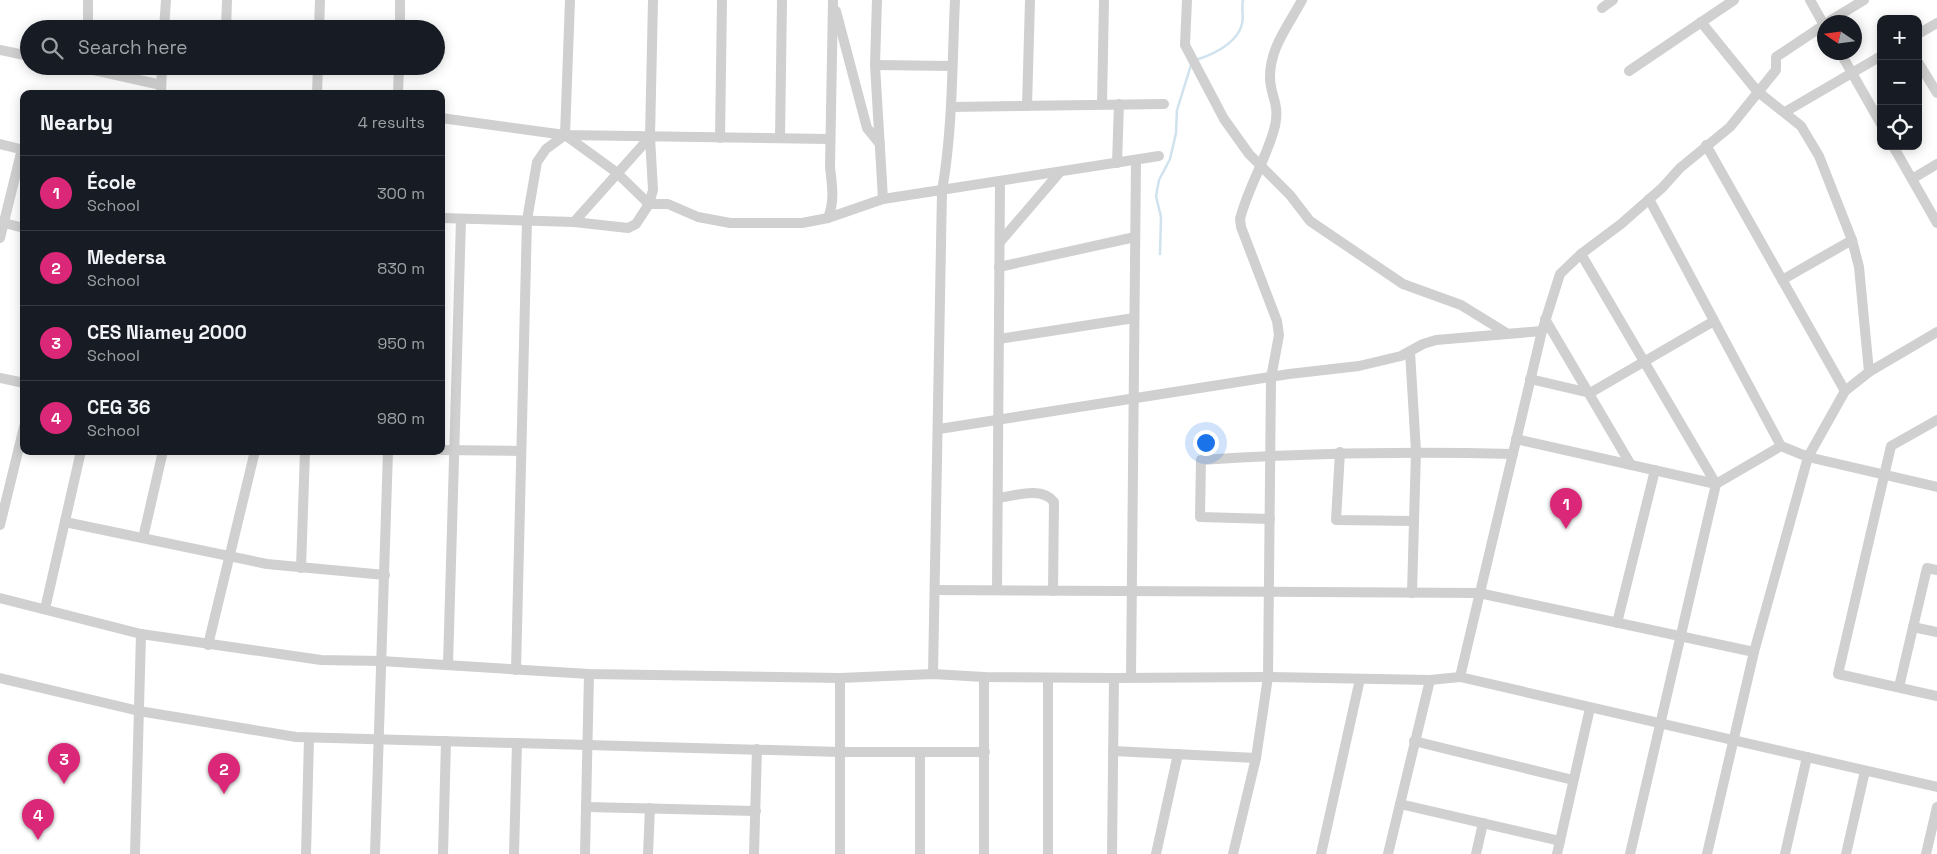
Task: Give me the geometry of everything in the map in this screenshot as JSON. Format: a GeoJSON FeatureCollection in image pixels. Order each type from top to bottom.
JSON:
{"type":"FeatureCollection","features":[{"type":"Feature","properties":{"kind":"street"},"geometry":{"type":"LineString","coordinates":[[88,0],[88,20]]}},
{"type":"Feature","properties":{"kind":"street"},"geometry":{"type":"LineString","coordinates":[[165,20],[166,0]]}},
{"type":"Feature","properties":{"kind":"street"},"geometry":{"type":"LineString","coordinates":[[226,20],[227,0]]}},
{"type":"Feature","properties":{"kind":"street"},"geometry":{"type":"LineString","coordinates":[[319,20],[320,0]]}},
{"type":"Feature","properties":{"kind":"street"},"geometry":{"type":"LineString","coordinates":[[400,0],[400,20]]}},
{"type":"Feature","properties":{"kind":"street"},"geometry":{"type":"LineString","coordinates":[[565,135],[570,0]]}},
{"type":"Feature","properties":{"kind":"street"},"geometry":{"type":"LineString","coordinates":[[445,218],[574,222],[628,228],[636,224],[654,190],[650,137],[653,0]]}},
{"type":"Feature","properties":{"kind":"street"},"geometry":{"type":"LineString","coordinates":[[720,138],[722,0]]}},
{"type":"Feature","properties":{"kind":"street"},"geometry":{"type":"LineString","coordinates":[[780,138],[782,0]]}},
{"type":"Feature","properties":{"kind":"street"},"geometry":{"type":"LineString","coordinates":[[828,218],[833,199],[830,139],[833,0]]}},
{"type":"Feature","properties":{"kind":"street"},"geometry":{"type":"LineString","coordinates":[[833,0],[868,128],[880,144]]}},
{"type":"Feature","properties":{"kind":"street"},"geometry":{"type":"LineString","coordinates":[[878,0],[875,65],[883,200]]}},
{"type":"Feature","properties":{"kind":"street"},"geometry":{"type":"LineString","coordinates":[[933,674],[942,191],[951,107],[955,0]]}},
{"type":"Feature","properties":{"kind":"street"},"geometry":{"type":"LineString","coordinates":[[1026,106],[1030,0]]}},
{"type":"Feature","properties":{"kind":"street"},"geometry":{"type":"LineString","coordinates":[[1102,104],[1104,0]]}},
{"type":"Feature","properties":{"kind":"street"},"geometry":{"type":"LineString","coordinates":[[1187,0],[1185,45],[1224,119],[1248,154],[1290,195],[1310,221],[1403,284],[1461,305],[1508,334]]}},
{"type":"Feature","properties":{"kind":"street"},"geometry":{"type":"LineString","coordinates":[[1234,854],[1256,758],[1268,677],[1271,378],[1279,329],[1241,227],[1240,219],[1259,165],[1269,145],[1277,115],[1277,102],[1270,79],[1274,53],[1302,0]]}},
{"type":"Feature","properties":{"kind":"street"},"geometry":{"type":"LineString","coordinates":[[1602,8],[1614,0]]}},
{"type":"Feature","properties":{"kind":"street"},"geometry":{"type":"LineString","coordinates":[[1629,71],[1734,0]]}},
{"type":"Feature","properties":{"kind":"street"},"geometry":{"type":"LineString","coordinates":[[1810,0],[1818,15]]}},
{"type":"Feature","properties":{"kind":"street"},"geometry":{"type":"LineString","coordinates":[[1839,15],[1864,0]]}},
{"type":"Feature","properties":{"kind":"street"},"geometry":{"type":"LineString","coordinates":[[1701,22],[1757,91],[1801,126],[1819,156],[1852,240],[1860,273],[1869,372]]}},
{"type":"Feature","properties":{"kind":"street"},"geometry":{"type":"LineString","coordinates":[[1922,32],[1937,23]]}},
{"type":"Feature","properties":{"kind":"street"},"geometry":{"type":"LineString","coordinates":[[1460,678],[1530,379],[1545,319],[1560,274],[1581,254],[1622,224],[1706,146],[1730,127],[1757,91],[1776,70],[1776,57],[1817,30]]}},
{"type":"Feature","properties":{"kind":"street"},"geometry":{"type":"LineString","coordinates":[[0,50],[20,54]]}},
{"type":"Feature","properties":{"kind":"street"},"geometry":{"type":"LineString","coordinates":[[1785,112],[1877,58]]}},
{"type":"Feature","properties":{"kind":"street"},"geometry":{"type":"LineString","coordinates":[[1845,60],[1877,117]]}},
{"type":"Feature","properties":{"kind":"street"},"geometry":{"type":"LineString","coordinates":[[875,65],[952,66]]}},
{"type":"Feature","properties":{"kind":"street"},"geometry":{"type":"LineString","coordinates":[[1922,68],[1935,86]]}},
{"type":"Feature","properties":{"kind":"street"},"geometry":{"type":"LineString","coordinates":[[112,75],[161,89],[162,75]]}},
{"type":"Feature","properties":{"kind":"street"},"geometry":{"type":"LineString","coordinates":[[317,90],[318,75]]}},
{"type":"Feature","properties":{"kind":"street"},"geometry":{"type":"LineString","coordinates":[[398,90],[399,75]]}},
{"type":"Feature","properties":{"kind":"street"},"geometry":{"type":"LineString","coordinates":[[1117,163],[1119,104]]}},
{"type":"Feature","properties":{"kind":"street"},"geometry":{"type":"LineString","coordinates":[[951,107],[1164,104]]}},
{"type":"Feature","properties":{"kind":"street"},"geometry":{"type":"LineString","coordinates":[[445,119],[565,135],[830,139]]}},
{"type":"Feature","properties":{"kind":"street"},"geometry":{"type":"LineString","coordinates":[[565,135],[616,172],[648,204],[668,204],[698,217],[730,223],[802,223],[828,218],[883,200],[1159,156]]}},
{"type":"Feature","properties":{"kind":"street"},"geometry":{"type":"LineString","coordinates":[[516,670],[527,220],[537,162],[546,149],[565,135]]}},
{"type":"Feature","properties":{"kind":"street"},"geometry":{"type":"LineString","coordinates":[[574,222],[616,172],[650,137]]}},
{"type":"Feature","properties":{"kind":"street"},"geometry":{"type":"LineString","coordinates":[[0,144],[20,149]]}},
{"type":"Feature","properties":{"kind":"street"},"geometry":{"type":"LineString","coordinates":[[1706,146],[1845,391]]}},
{"type":"Feature","properties":{"kind":"street"},"geometry":{"type":"LineString","coordinates":[[1895,150],[1937,223]]}},
{"type":"Feature","properties":{"kind":"street"},"geometry":{"type":"LineString","coordinates":[[1131,677],[1136,160]]}},
{"type":"Feature","properties":{"kind":"street"},"geometry":{"type":"LineString","coordinates":[[0,238],[20,162]]}},
{"type":"Feature","properties":{"kind":"street"},"geometry":{"type":"LineString","coordinates":[[1912,179],[1937,164]]}},
{"type":"Feature","properties":{"kind":"street"},"geometry":{"type":"LineString","coordinates":[[1000,242],[1060,172]]}},
{"type":"Feature","properties":{"kind":"street"},"geometry":{"type":"LineString","coordinates":[[997,590],[1000,181]]}},
{"type":"Feature","properties":{"kind":"street"},"geometry":{"type":"LineString","coordinates":[[1648,199],[1781,446],[1808,457],[1937,487]]}},
{"type":"Feature","properties":{"kind":"street"},"geometry":{"type":"LineString","coordinates":[[448,665],[461,219]]}},
{"type":"Feature","properties":{"kind":"street"},"geometry":{"type":"LineString","coordinates":[[4,223],[20,227]]}},
{"type":"Feature","properties":{"kind":"street"},"geometry":{"type":"LineString","coordinates":[[1000,267],[1135,237]]}},
{"type":"Feature","properties":{"kind":"street"},"geometry":{"type":"LineString","coordinates":[[1782,280],[1852,240]]}},
{"type":"Feature","properties":{"kind":"street"},"geometry":{"type":"LineString","coordinates":[[1581,254],[1716,484],[1630,854]]}},
{"type":"Feature","properties":{"kind":"street"},"geometry":{"type":"LineString","coordinates":[[999,339],[1134,318]]}},
{"type":"Feature","properties":{"kind":"street"},"geometry":{"type":"LineString","coordinates":[[1545,319],[1631,465]]}},
{"type":"Feature","properties":{"kind":"street"},"geometry":{"type":"LineString","coordinates":[[1530,379],[1590,394],[1714,321]]}},
{"type":"Feature","properties":{"kind":"street"},"geometry":{"type":"LineString","coordinates":[[939,429],[1359,366],[1410,352],[1423,344],[1436,340],[1542,331]]}},
{"type":"Feature","properties":{"kind":"street"},"geometry":{"type":"LineString","coordinates":[[1707,854],[1754,652],[1808,457],[1845,391],[1869,372],[1937,332]]}},
{"type":"Feature","properties":{"kind":"street"},"geometry":{"type":"LineString","coordinates":[[1410,352],[1416,451],[1412,593]]}},
{"type":"Feature","properties":{"kind":"street"},"geometry":{"type":"LineString","coordinates":[[0,378],[20,382]]}},
{"type":"Feature","properties":{"kind":"street"},"geometry":{"type":"LineString","coordinates":[[1937,420],[1891,446],[1838,674],[1937,696]]}},
{"type":"Feature","properties":{"kind":"street"},"geometry":{"type":"LineString","coordinates":[[1516,439],[1716,484],[1781,446]]}},
{"type":"Feature","properties":{"kind":"street"},"geometry":{"type":"LineString","coordinates":[[0,525],[20,443]]}},
{"type":"Feature","properties":{"kind":"street"},"geometry":{"type":"LineString","coordinates":[[445,450],[521,451]]}},
{"type":"Feature","properties":{"kind":"street"},"geometry":{"type":"LineString","coordinates":[[1270,519],[1200,518],[1201,460],[1340,452],[1416,451],[1512,454]]}},
{"type":"Feature","properties":{"kind":"street"},"geometry":{"type":"LineString","coordinates":[[1340,452],[1336,520],[1414,521]]}},
{"type":"Feature","properties":{"kind":"street"},"geometry":{"type":"LineString","coordinates":[[45,610],[80,455]]}},
{"type":"Feature","properties":{"kind":"street"},"geometry":{"type":"LineString","coordinates":[[143,538],[161,455]]}},
{"type":"Feature","properties":{"kind":"street"},"geometry":{"type":"LineString","coordinates":[[208,644],[254,455]]}},
{"type":"Feature","properties":{"kind":"street"},"geometry":{"type":"LineString","coordinates":[[301,568],[305,455]]}},
{"type":"Feature","properties":{"kind":"street"},"geometry":{"type":"LineString","coordinates":[[375,854],[388,455]]}},
{"type":"Feature","properties":{"kind":"street"},"geometry":{"type":"LineString","coordinates":[[1617,623],[1655,470]]}},
{"type":"Feature","properties":{"kind":"street"},"geometry":{"type":"LineString","coordinates":[[998,498],[1041,493],[1049,496],[1054,502],[1053,591]]}},
{"type":"Feature","properties":{"kind":"street"},"geometry":{"type":"LineString","coordinates":[[64,522],[230,556],[301,568],[385,575]]}},
{"type":"Feature","properties":{"kind":"street"},"geometry":{"type":"LineString","coordinates":[[1899,688],[1927,568],[1937,570]]}},
{"type":"Feature","properties":{"kind":"street"},"geometry":{"type":"LineString","coordinates":[[936,590],[1479,594],[1754,652]]}},
{"type":"Feature","properties":{"kind":"street"},"geometry":{"type":"LineString","coordinates":[[0,598],[141,634],[321,660],[381,661],[589,674],[840,678],[933,674],[1048,678],[1268,677],[1430,680],[1460,678],[1937,787]]}},
{"type":"Feature","properties":{"kind":"street"},"geometry":{"type":"LineString","coordinates":[[1913,627],[1937,632]]}},
{"type":"Feature","properties":{"kind":"street"},"geometry":{"type":"LineString","coordinates":[[135,854],[141,634]]}},
{"type":"Feature","properties":{"kind":"street"},"geometry":{"type":"LineString","coordinates":[[584,854],[589,674]]}},
{"type":"Feature","properties":{"kind":"street"},"geometry":{"type":"LineString","coordinates":[[984,677],[984,854]]}},
{"type":"Feature","properties":{"kind":"street"},"geometry":{"type":"LineString","coordinates":[[0,678],[139,711],[309,738],[841,752],[984,752]]}},
{"type":"Feature","properties":{"kind":"street"},"geometry":{"type":"LineString","coordinates":[[840,678],[840,854]]}},
{"type":"Feature","properties":{"kind":"street"},"geometry":{"type":"LineString","coordinates":[[1048,678],[1048,854]]}},
{"type":"Feature","properties":{"kind":"street"},"geometry":{"type":"LineString","coordinates":[[1112,854],[1114,678]]}},
{"type":"Feature","properties":{"kind":"street"},"geometry":{"type":"LineString","coordinates":[[1321,854],[1360,679]]}},
{"type":"Feature","properties":{"kind":"street"},"geometry":{"type":"LineString","coordinates":[[1388,854],[1430,680]]}},
{"type":"Feature","properties":{"kind":"street"},"geometry":{"type":"LineString","coordinates":[[1557,854],[1590,708]]}},
{"type":"Feature","properties":{"kind":"street"},"geometry":{"type":"LineString","coordinates":[[306,854],[309,738]]}},
{"type":"Feature","properties":{"kind":"street"},"geometry":{"type":"LineString","coordinates":[[1414,740],[1573,780]]}},
{"type":"Feature","properties":{"kind":"street"},"geometry":{"type":"LineString","coordinates":[[443,854],[446,741]]}},
{"type":"Feature","properties":{"kind":"street"},"geometry":{"type":"LineString","coordinates":[[514,854],[517,743]]}},
{"type":"Feature","properties":{"kind":"street"},"geometry":{"type":"LineString","coordinates":[[754,854],[757,749]]}},
{"type":"Feature","properties":{"kind":"street"},"geometry":{"type":"LineString","coordinates":[[1113,751],[1256,758]]}},
{"type":"Feature","properties":{"kind":"street"},"geometry":{"type":"LineString","coordinates":[[920,752],[920,854]]}},
{"type":"Feature","properties":{"kind":"street"},"geometry":{"type":"LineString","coordinates":[[1156,854],[1178,754]]}},
{"type":"Feature","properties":{"kind":"street"},"geometry":{"type":"LineString","coordinates":[[1785,854],[1807,757]]}},
{"type":"Feature","properties":{"kind":"street"},"geometry":{"type":"LineString","coordinates":[[1846,854],[1866,771]]}},
{"type":"Feature","properties":{"kind":"street"},"geometry":{"type":"LineString","coordinates":[[1400,804],[1560,841]]}},
{"type":"Feature","properties":{"kind":"street"},"geometry":{"type":"LineString","coordinates":[[586,807],[756,811]]}},
{"type":"Feature","properties":{"kind":"street"},"geometry":{"type":"LineString","coordinates":[[1926,854],[1937,807]]}},
{"type":"Feature","properties":{"kind":"street"},"geometry":{"type":"LineString","coordinates":[[648,854],[650,808]]}},
{"type":"Feature","properties":{"kind":"street"},"geometry":{"type":"LineString","coordinates":[[1476,854],[1483,823]]}},
{"type":"Feature","properties":{"kind":"waterway"},"geometry":{"type":"LineString","coordinates":[[1196,60],[1224,47],[1235,37],[1242,24],[1243,0]]}},
{"type":"Feature","properties":{"kind":"waterway"},"geometry":{"type":"LineString","coordinates":[[1160,254],[1161,217],[1156,196],[1159,180],[1170,159],[1176,133],[1177,110],[1191,65]]}},
{"type":"Feature","properties":{"kind":"place","name":"École"},"geometry":{"type":"Point","coordinates":[1566,529]}},
{"type":"Feature","properties":{"kind":"place","name":"CES Niamey 2000"},"geometry":{"type":"Point","coordinates":[64,784]}},
{"type":"Feature","properties":{"kind":"place","name":"Medersa"},"geometry":{"type":"Point","coordinates":[224,794]}},
{"type":"Feature","properties":{"kind":"place","name":"CEG 36"},"geometry":{"type":"Point","coordinates":[38,840]}}]}
